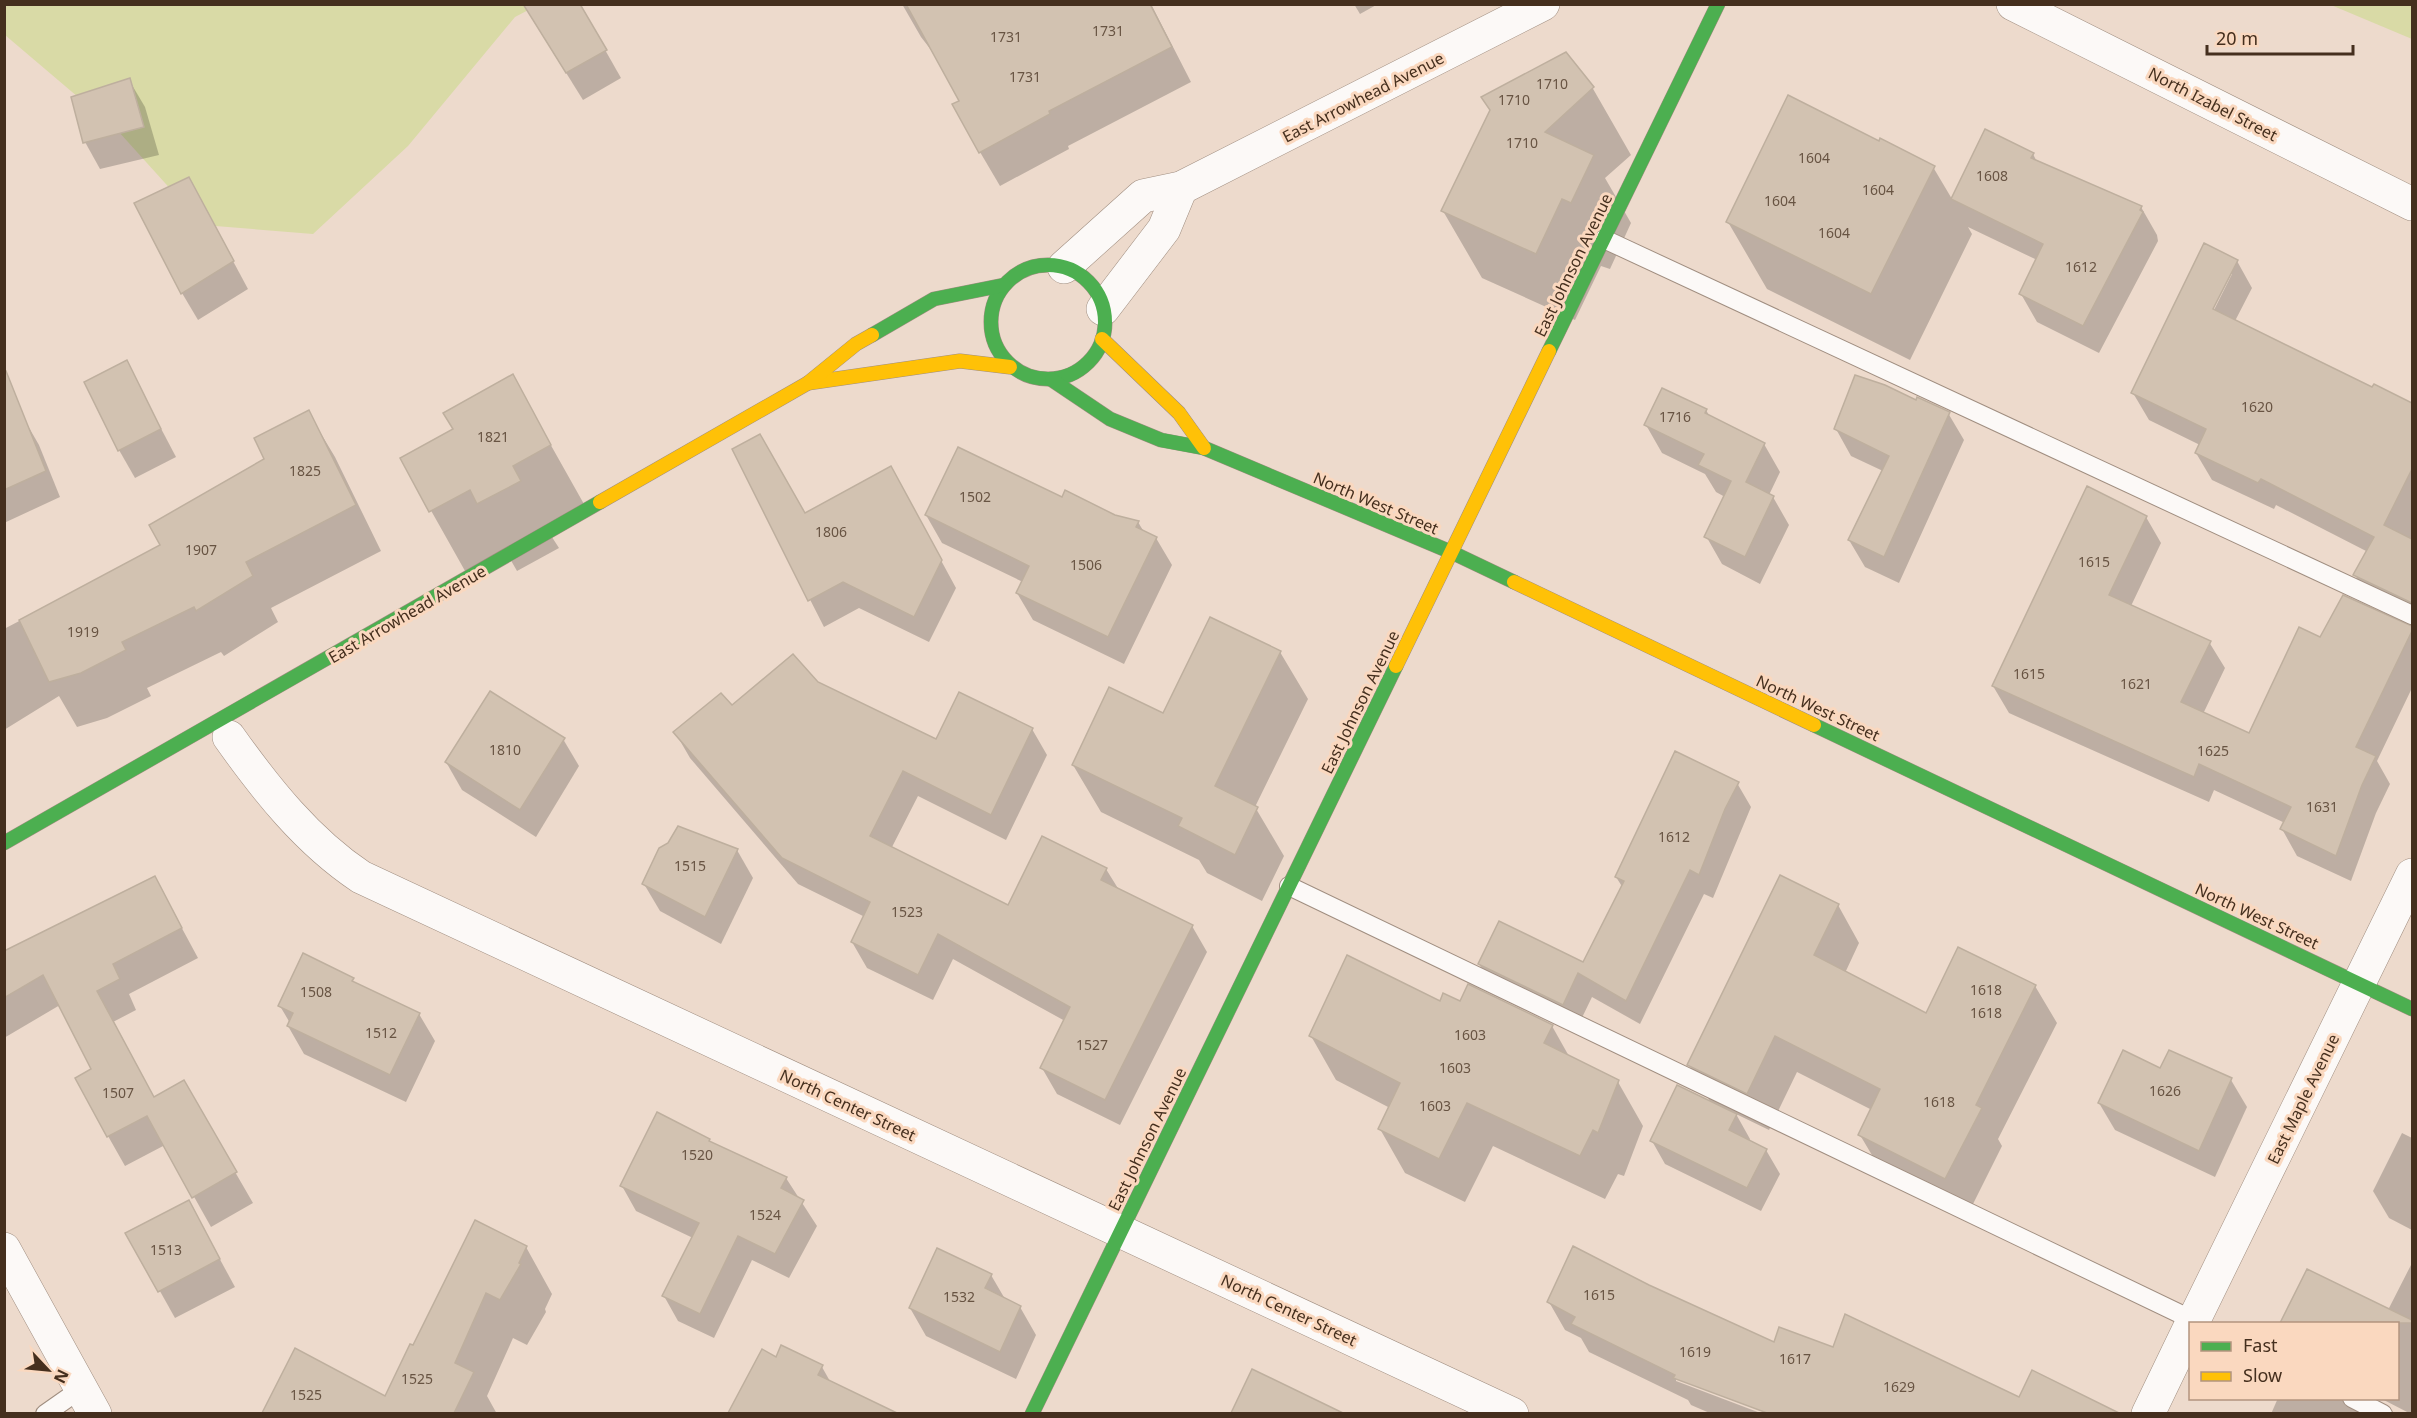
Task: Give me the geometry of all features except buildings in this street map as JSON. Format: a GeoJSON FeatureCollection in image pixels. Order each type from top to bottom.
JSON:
{"type":"FeatureCollection","features":[{"type":"Feature","properties":{"kind":"street","name":"East Arrowhead Avenue"},"geometry":{"type":"LineString","coordinates":[[1064,267],[1143,196],[1182,188],[1543,4]]}},
{"type":"Feature","properties":{"kind":"street","name":"East Johnson Avenue"},"geometry":{"type":"LineString","coordinates":[[1032,1413],[1718,4]]}},
{"type":"Feature","properties":{"kind":"street","name":"North Izabel Street"},"geometry":{"type":"LineString","coordinates":[[2013,4],[2412,204]]}},
{"type":"Feature","properties":{"kind":"street"},"geometry":{"type":"LineString","coordinates":[[1182,188],[1164,230],[1103,324],[1092,359],[1074,374],[1052,380],[1030,377],[1010,367],[996,349],[990,327],[992,305],[1004,285],[1021,272],[1042,265],[1064,267],[1083,276],[1096,291],[1103,324],[1172,405],[1204,448]]}},
{"type":"Feature","properties":{"kind":"street","name":"East Arrowhead Avenue"},"geometry":{"type":"LineString","coordinates":[[4,843],[808,383],[856,344],[934,299],[1004,285]]}},
{"type":"Feature","properties":{"kind":"street","name":"East Arrowhead Avenue"},"geometry":{"type":"LineString","coordinates":[[808,383],[960,361],[1010,367]]}},
{"type":"Feature","properties":{"kind":"street","name":"North West Street"},"geometry":{"type":"LineString","coordinates":[[1052,380],[1110,419],[1161,440],[1204,448],[1451,552],[2412,1009]]}},
{"type":"Feature","properties":{"kind":"street","name":"North Center Street"},"geometry":{"type":"LineString","coordinates":[[229,737],[271,794],[297,822],[344,865],[362,877],[1512,1413]]}},
{"type":"Feature","properties":{"kind":"street","name":"East Maple Avenue"},"geometry":{"type":"LineString","coordinates":[[2194,1322],[2412,875]]}},
{"type":"Feature","properties":{"kind":"street"},"geometry":{"type":"LineString","coordinates":[[9,1266],[88,1401]]}},
{"type":"Feature","properties":{"kind":"street","name":"East Maple Avenue"},"geometry":{"type":"LineString","coordinates":[[2148,1413],[2189,1333]]}},
{"type":"Feature","properties":{"kind":"lane"},"geometry":{"type":"LineString","coordinates":[[1604,239],[2412,615]]}},
{"type":"Feature","properties":{"kind":"lane"},"geometry":{"type":"LineString","coordinates":[[1290,886],[2192,1322]]}},
{"type":"Feature","properties":{"kind":"lane"},"geometry":{"type":"LineString","coordinates":[[2356,1400],[2383,1413]]}},
{"type":"Feature","properties":{"kind":"lane"},"geometry":{"type":"LineString","coordinates":[[45,1413],[88,1401]]}},
{"type":"Feature","properties":{"kind":"green space"},"geometry":{"type":"Polygon","coordinates":[[[5,5],[538,5],[515,17],[408,146],[313,234],[203,225],[118,131],[5,35],[5,5]]]}},
{"type":"Feature","properties":{"kind":"green space"},"geometry":{"type":"Polygon","coordinates":[[[2331,5],[2412,5],[2412,39],[2331,5]]]}},
{"type":"Feature","properties":{"kind":"traffic: fast"},"geometry":{"type":"LineString","coordinates":[[1549,351],[1718,4]]}},
{"type":"Feature","properties":{"kind":"traffic: fast"},"geometry":{"type":"LineString","coordinates":[[1048,265],[1070,269],[1088,282],[1101,300],[1105,322],[1101,344],[1088,362],[1070,375],[1048,379],[1026,375],[1008,362],[995,344],[991,322],[995,300],[1008,282],[1026,269],[1048,265]]}},
{"type":"Feature","properties":{"kind":"traffic: fast"},"geometry":{"type":"LineString","coordinates":[[872,335],[934,299],[1004,285]]}},
{"type":"Feature","properties":{"kind":"traffic: fast"},"geometry":{"type":"LineString","coordinates":[[1052,380],[1110,419],[1161,440],[1204,448],[1451,552],[1514,582]]}},
{"type":"Feature","properties":{"kind":"traffic: fast"},"geometry":{"type":"LineString","coordinates":[[4,843],[600,502]]}},
{"type":"Feature","properties":{"kind":"traffic: fast"},"geometry":{"type":"LineString","coordinates":[[1032,1414],[1396,666]]}},
{"type":"Feature","properties":{"kind":"traffic: fast"},"geometry":{"type":"LineString","coordinates":[[1814,725],[2412,1009]]}},
{"type":"Feature","properties":{"kind":"traffic: slow"},"geometry":{"type":"LineString","coordinates":[[600,502],[808,383],[856,344],[872,335]]}},
{"type":"Feature","properties":{"kind":"traffic: slow"},"geometry":{"type":"LineString","coordinates":[[1102,339],[1179,413],[1204,448]]}},
{"type":"Feature","properties":{"kind":"traffic: slow"},"geometry":{"type":"LineString","coordinates":[[1396,666],[1549,351]]}},
{"type":"Feature","properties":{"kind":"traffic: slow"},"geometry":{"type":"LineString","coordinates":[[808,383],[960,361],[1010,367]]}},
{"type":"Feature","properties":{"kind":"traffic: slow"},"geometry":{"type":"LineString","coordinates":[[1514,582],[1814,725]]}}]}
